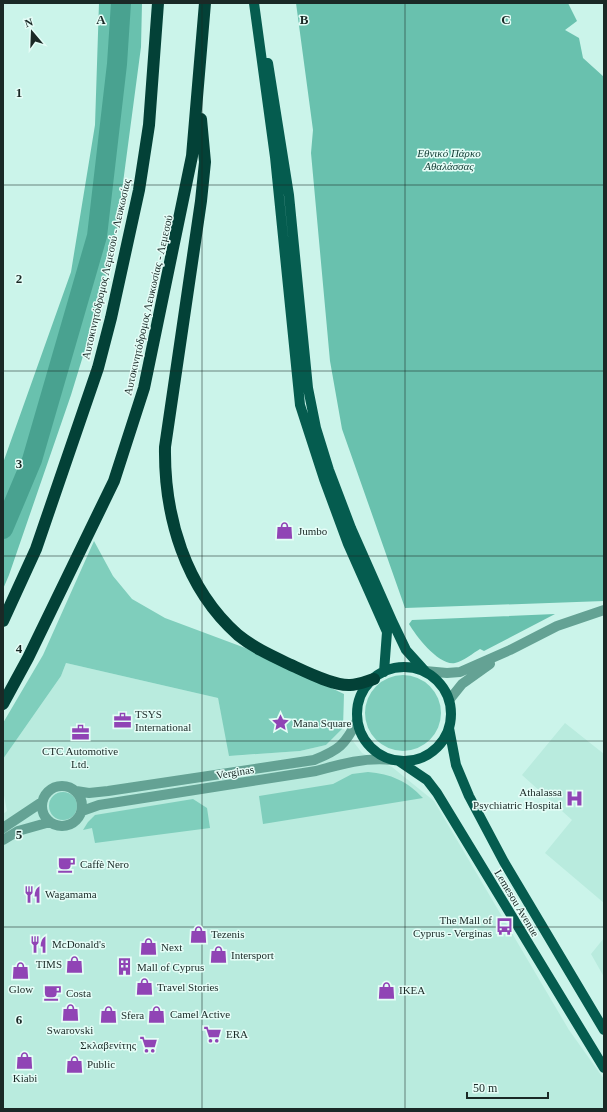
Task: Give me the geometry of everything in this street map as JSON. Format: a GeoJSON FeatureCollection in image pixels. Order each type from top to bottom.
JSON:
{"type":"FeatureCollection","features":[{"type":"Feature","properties":{"kind":"highway","name":"Αυτοκινητόδρομος Λεμεσού - Λευκωσίας"},"geometry":{"type":"LineString","coordinates":[[3,621],[36,549],[98,368],[111,318],[139,190],[149,125],[158,3]]}},
{"type":"Feature","properties":{"kind":"highway","name":"Αυτοκινητόδρομος Λευκωσίας - Λεμεσού"},"geometry":{"type":"LineString","coordinates":[[3,704],[28,658],[114,481],[144,388],[184,203],[192,156],[198,96],[204,3]]}},
{"type":"Feature","properties":{"kind":"highway"},"geometry":{"type":"LineString","coordinates":[[198,96],[205,162],[201,201],[165,447],[166,487],[176,533],[184,558],[207,601],[239,635],[270,655],[330,681],[350,685],[374,679]]}},
{"type":"Feature","properties":{"kind":"main road"},"geometry":{"type":"LineString","coordinates":[[254,3],[276,156],[300,405],[345,537],[387,632],[384,672]]}},
{"type":"Feature","properties":{"kind":"main road"},"geometry":{"type":"LineString","coordinates":[[256,18],[266,49],[278,118],[289,195],[308,388],[316,428],[329,470],[351,528],[406,650],[425,671],[438,680],[450,699],[452,713],[449,728],[442,742],[430,753],[415,760],[395,761],[379,755],[368,746],[360,734],[356,720],[357,706],[364,690],[374,679],[384,672],[398,668],[412,667],[425,671]]}},
{"type":"Feature","properties":{"kind":"main road","name":"Lemesou Avenue"},"geometry":{"type":"LineString","coordinates":[[449,728],[456,765],[469,796],[504,862],[604,1030]]}},
{"type":"Feature","properties":{"kind":"main road","name":"Lemesou Avenue"},"geometry":{"type":"LineString","coordinates":[[395,761],[427,780],[437,793],[604,1068]]}},
{"type":"Feature","properties":{"kind":"street"},"geometry":{"type":"LineString","coordinates":[[425,671],[455,673],[510,650],[558,626],[604,610]]}},
{"type":"Feature","properties":{"kind":"street"},"geometry":{"type":"LineString","coordinates":[[450,699],[462,684],[510,650]]}},
{"type":"Feature","properties":{"kind":"street","name":"Verginas"},"geometry":{"type":"LineString","coordinates":[[76,791],[89,793],[108,791],[314,760],[334,752],[349,738],[356,720]]}},
{"type":"Feature","properties":{"kind":"street","name":"Verginas"},"geometry":{"type":"LineString","coordinates":[[82,811],[99,805],[308,772],[376,758],[395,761]]}},
{"type":"Feature","properties":{"kind":"street"},"geometry":{"type":"LineString","coordinates":[[68,786],[76,791],[81,797],[83,804],[82,811],[74,822],[61,826],[50,822],[45,817],[42,810],[42,802],[46,794],[52,788],[68,786]]}},
{"type":"Feature","properties":{"kind":"street"},"geometry":{"type":"LineString","coordinates":[[3,828],[42,802]]}},
{"type":"Feature","properties":{"kind":"street"},"geometry":{"type":"LineString","coordinates":[[3,840],[18,831],[50,822]]}},
{"type":"Feature","properties":{"kind":"shaded area"},"geometry":{"type":"Polygon","coordinates":[[[94,541],[113,576],[132,599],[165,618],[248,649],[344,694],[343,728],[326,745],[300,751],[229,756],[218,698],[66,663],[61,676],[3,759],[3,723],[43,655],[94,541]]]}},
{"type":"Feature","properties":{"kind":"shaded area"},"geometry":{"type":"Polygon","coordinates":[[[66,663],[218,698],[230,756],[300,751],[326,745],[343,728],[362,753],[392,767],[434,801],[569,1030],[604,1079],[604,1109],[3,1109],[3,814],[7,811],[3,790],[3,759],[61,676],[66,663]]]}},
{"type":"Feature","properties":{"kind":"shaded area"},"geometry":{"type":"Polygon","coordinates":[[[403,675],[418,678],[430,686],[438,698],[441,713],[438,728],[430,740],[418,748],[403,751],[388,748],[376,740],[368,728],[365,713],[368,698],[376,686],[388,678],[403,675]]]}},
{"type":"Feature","properties":{"kind":"shaded area","name":"Athalassa Psychiatric Hospital"},"geometry":{"type":"Polygon","coordinates":[[[565,723],[604,754],[604,903],[545,853],[572,820],[522,775],[565,723]]]}},
{"type":"Feature","properties":{"kind":"shaded area"},"geometry":{"type":"Polygon","coordinates":[[[368,772],[398,779],[411,787],[423,798],[263,824],[259,796],[333,784],[352,774],[368,772]]]}},
{"type":"Feature","properties":{"kind":"shaded area"},"geometry":{"type":"Polygon","coordinates":[[[63,792],[73,796],[77,806],[73,816],[63,820],[53,816],[49,806],[53,796],[63,792]]]}},
{"type":"Feature","properties":{"kind":"shaded area"},"geometry":{"type":"Polygon","coordinates":[[[193,799],[207,808],[210,828],[95,843],[92,828],[83,830],[95,815],[193,799]]]}},
{"type":"Feature","properties":{"kind":"shaded area"},"geometry":{"type":"Polygon","coordinates":[[[604,938],[604,977],[591,954],[604,938]]]}},
{"type":"Feature","properties":{"kind":"green space"},"geometry":{"type":"Polygon","coordinates":[[[99,3],[142,3],[141,47],[117,228],[98,307],[71,395],[3,589],[3,463],[71,272],[95,125],[99,3]]]}},
{"type":"Feature","properties":{"kind":"green space","name":"Εθνικό Πάρκο Αθαλάσσας"},"geometry":{"type":"Polygon","coordinates":[[[296,3],[568,3],[577,21],[565,30],[579,38],[583,58],[604,77],[604,601],[405,608],[342,429],[330,361],[311,153],[313,130],[296,3]]]}},
{"type":"Feature","properties":{"kind":"green space"},"geometry":{"type":"Polygon","coordinates":[[[555,614],[484,651],[480,649],[465,659],[455,663],[449,663],[435,655],[422,642],[409,624],[412,620],[555,614]]]}},
{"type":"Feature","properties":{"kind":"waterway"},"geometry":{"type":"LineString","coordinates":[[3,529],[32,460],[97,236],[117,64],[121,3]]}},
{"type":"Feature","properties":{"kind":"place","name":"Jumbo"},"geometry":{"type":"Point","coordinates":[285,531]}},
{"type":"Feature","properties":{"kind":"place","name":"TSYS International"},"geometry":{"type":"Point","coordinates":[122,720]}},
{"type":"Feature","properties":{"kind":"place","name":"Mana Square"},"geometry":{"type":"Point","coordinates":[280,723]}},
{"type":"Feature","properties":{"kind":"place","name":"CTC Automotive Ltd."},"geometry":{"type":"Point","coordinates":[80,733]}},
{"type":"Feature","properties":{"kind":"place","name":"Athalassa Psychiatric Hospital"},"geometry":{"type":"Point","coordinates":[575,798]}},
{"type":"Feature","properties":{"kind":"place","name":"Caffè Nero"},"geometry":{"type":"Point","coordinates":[67,864]}},
{"type":"Feature","properties":{"kind":"place","name":"Wagamama"},"geometry":{"type":"Point","coordinates":[32,894]}},
{"type":"Feature","properties":{"kind":"place","name":"The Mall of Cyprus - Verginas"},"geometry":{"type":"Point","coordinates":[505,926]}},
{"type":"Feature","properties":{"kind":"place","name":"Tezenis"},"geometry":{"type":"Point","coordinates":[198,934]}},
{"type":"Feature","properties":{"kind":"place","name":"McDonald's"},"geometry":{"type":"Point","coordinates":[39,944]}},
{"type":"Feature","properties":{"kind":"place","name":"Next"},"geometry":{"type":"Point","coordinates":[148,947]}},
{"type":"Feature","properties":{"kind":"place","name":"Intersport"},"geometry":{"type":"Point","coordinates":[218,955]}},
{"type":"Feature","properties":{"kind":"place","name":"TIMS"},"geometry":{"type":"Point","coordinates":[75,964]}},
{"type":"Feature","properties":{"kind":"place","name":"Mall of Cyprus"},"geometry":{"type":"Point","coordinates":[124,967]}},
{"type":"Feature","properties":{"kind":"place","name":"Glow"},"geometry":{"type":"Point","coordinates":[21,971]}},
{"type":"Feature","properties":{"kind":"place","name":"Travel Stories"},"geometry":{"type":"Point","coordinates":[144,987]}},
{"type":"Feature","properties":{"kind":"place","name":"IKEA"},"geometry":{"type":"Point","coordinates":[386,990]}},
{"type":"Feature","properties":{"kind":"place","name":"Costa"},"geometry":{"type":"Point","coordinates":[53,993]}},
{"type":"Feature","properties":{"kind":"place","name":"Swarovski"},"geometry":{"type":"Point","coordinates":[70,1012]}},
{"type":"Feature","properties":{"kind":"place","name":"Camel Active"},"geometry":{"type":"Point","coordinates":[157,1014]}},
{"type":"Feature","properties":{"kind":"place","name":"Sfera"},"geometry":{"type":"Point","coordinates":[108,1015]}},
{"type":"Feature","properties":{"kind":"place","name":"ERA"},"geometry":{"type":"Point","coordinates":[213,1034]}},
{"type":"Feature","properties":{"kind":"place","name":"Σκλαβενίτης"},"geometry":{"type":"Point","coordinates":[149,1045]}},
{"type":"Feature","properties":{"kind":"place","name":"Kiabi"},"geometry":{"type":"Point","coordinates":[25,1060]}},
{"type":"Feature","properties":{"kind":"place","name":"Public"},"geometry":{"type":"Point","coordinates":[74,1064]}}]}
